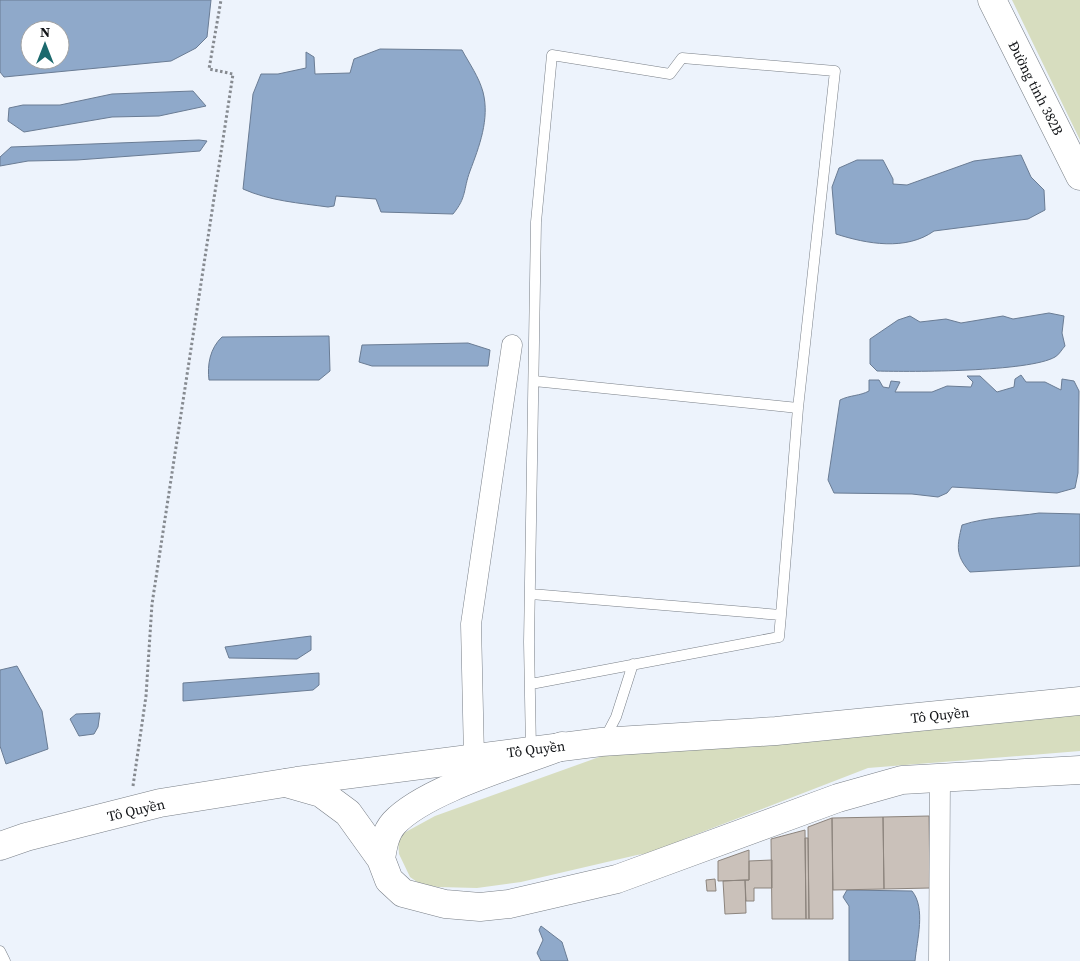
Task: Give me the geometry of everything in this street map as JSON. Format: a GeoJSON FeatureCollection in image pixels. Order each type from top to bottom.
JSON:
{"type":"FeatureCollection","features":[{"type":"Feature","properties":{"kind":"main road","name":"Đường tỉnh 382B"},"geometry":{"type":"LineString","coordinates":[[992,0],[1080,176]]}},
{"type":"Feature","properties":{"kind":"main road","name":"Tô Quyền"},"geometry":{"type":"LineString","coordinates":[[0,846],[26,837],[160,803],[286,783],[531,750],[601,742],[776,730],[1080,701]]}},
{"type":"Feature","properties":{"kind":"main road"},"geometry":{"type":"LineString","coordinates":[[381,859],[386,836],[393,824],[414,807],[439,793],[562,746]]}},
{"type":"Feature","properties":{"kind":"main road"},"geometry":{"type":"LineString","coordinates":[[286,783],[321,793],[344,809],[356,822],[381,859],[389,880],[403,894],[445,904],[480,907],[509,904],[617,879],[838,798],[902,780],[1080,770]]}},
{"type":"Feature","properties":{"kind":"street"},"geometry":{"type":"LineString","coordinates":[[474,758],[471,624],[512,345]]}},
{"type":"Feature","properties":{"kind":"street"},"geometry":{"type":"LineString","coordinates":[[940,778],[940,961]]}},
{"type":"Feature","properties":{"kind":"lane"},"geometry":{"type":"LineString","coordinates":[[531,684],[779,637],[798,408],[835,71],[682,58],[670,74],[552,55],[536,222],[531,594],[531,684],[531,750]]}},
{"type":"Feature","properties":{"kind":"lane"},"geometry":{"type":"LineString","coordinates":[[534,381],[798,408]]}},
{"type":"Feature","properties":{"kind":"lane"},"geometry":{"type":"LineString","coordinates":[[531,594],[781,615]]}},
{"type":"Feature","properties":{"kind":"lane"},"geometry":{"type":"LineString","coordinates":[[601,742],[616,717],[633,664]]}},
{"type":"Feature","properties":{"kind":"lane"},"geometry":{"type":"LineString","coordinates":[[0,951],[5,961]]}},
{"type":"Feature","properties":{"kind":"path"},"geometry":{"type":"LineString","coordinates":[[129,811],[146,696],[152,604],[233,74],[209,69],[221,0]]}},
{"type":"Feature","properties":{"kind":"green space"},"geometry":{"type":"Polygon","coordinates":[[[1012,0],[1080,0],[1080,140],[1012,0]]]}},
{"type":"Feature","properties":{"kind":"green space"},"geometry":{"type":"Polygon","coordinates":[[[1080,712],[1080,751],[868,768],[684,839],[663,851],[637,855],[521,882],[477,888],[438,887],[420,884],[410,877],[399,854],[398,841],[402,834],[435,816],[602,756],[1080,712]]]}},
{"type":"Feature","properties":{"kind":"water"},"geometry":{"type":"Polygon","coordinates":[[[0,0],[211,0],[207,37],[196,48],[171,61],[4,77],[0,72],[0,0]]]}},
{"type":"Feature","properties":{"kind":"water"},"geometry":{"type":"Polygon","coordinates":[[[380,49],[462,50],[479,81],[485,102],[484,123],[463,198],[453,214],[381,212],[376,199],[336,196],[334,206],[328,207],[274,199],[243,189],[253,94],[261,74],[278,74],[306,68],[306,52],[314,57],[315,74],[350,73],[354,59],[380,49]]]}},
{"type":"Feature","properties":{"kind":"water"},"geometry":{"type":"Polygon","coordinates":[[[193,91],[206,106],[159,116],[112,117],[24,132],[8,121],[9,108],[23,105],[60,105],[112,94],[193,91]]]}},
{"type":"Feature","properties":{"kind":"water"},"geometry":{"type":"Polygon","coordinates":[[[207,141],[200,151],[77,160],[28,161],[0,166],[0,157],[11,147],[207,141]]]}},
{"type":"Feature","properties":{"kind":"water"},"geometry":{"type":"Polygon","coordinates":[[[1021,155],[1031,177],[1044,190],[1045,210],[1028,219],[934,231],[923,237],[899,243],[873,243],[836,234],[832,187],[839,168],[857,160],[883,160],[893,179],[893,184],[907,185],[974,161],[1021,155]]]}},
{"type":"Feature","properties":{"kind":"water"},"geometry":{"type":"Polygon","coordinates":[[[1049,313],[1064,316],[1062,333],[1065,346],[1056,356],[1041,362],[1021,366],[969,370],[916,371],[877,371],[870,364],[870,339],[898,320],[910,316],[920,322],[946,319],[961,323],[1003,316],[1013,319],[1049,313]]]}},
{"type":"Feature","properties":{"kind":"water"},"geometry":{"type":"Polygon","coordinates":[[[329,336],[330,371],[319,380],[209,380],[208,368],[210,357],[222,337],[329,336]]]}},
{"type":"Feature","properties":{"kind":"water"},"geometry":{"type":"Polygon","coordinates":[[[468,343],[490,350],[488,366],[372,366],[359,362],[362,345],[468,343]]]}},
{"type":"Feature","properties":{"kind":"water"},"geometry":{"type":"Polygon","coordinates":[[[1021,375],[1026,382],[1045,382],[1061,390],[1062,379],[1074,381],[1079,391],[1078,473],[1075,488],[1057,493],[952,487],[947,493],[938,497],[912,494],[834,493],[828,480],[840,400],[869,391],[869,380],[879,380],[883,387],[889,388],[891,381],[900,382],[895,392],[932,392],[947,386],[971,387],[973,382],[967,376],[980,376],[997,392],[1014,387],[1015,379],[1021,375]]]}},
{"type":"Feature","properties":{"kind":"water"},"geometry":{"type":"Polygon","coordinates":[[[1039,513],[1080,514],[1080,566],[970,572],[965,566],[958,545],[962,525],[990,519],[1039,513]]]}},
{"type":"Feature","properties":{"kind":"water"},"geometry":{"type":"Polygon","coordinates":[[[311,636],[311,650],[297,659],[229,658],[225,647],[311,636]]]}},
{"type":"Feature","properties":{"kind":"water"},"geometry":{"type":"Polygon","coordinates":[[[17,666],[42,711],[48,749],[6,764],[0,746],[0,670],[17,666]]]}},
{"type":"Feature","properties":{"kind":"water"},"geometry":{"type":"Polygon","coordinates":[[[319,673],[319,685],[313,690],[183,701],[183,683],[319,673]]]}},
{"type":"Feature","properties":{"kind":"water"},"geometry":{"type":"Polygon","coordinates":[[[100,713],[98,727],[94,734],[79,736],[70,719],[76,714],[100,713]]]}},
{"type":"Feature","properties":{"kind":"water"},"geometry":{"type":"Polygon","coordinates":[[[847,890],[912,891],[919,906],[920,915],[915,961],[849,961],[849,906],[843,897],[847,890]]]}},
{"type":"Feature","properties":{"kind":"water"},"geometry":{"type":"Polygon","coordinates":[[[541,926],[562,942],[568,961],[541,961],[537,953],[543,940],[539,930],[541,926]]]}},
{"type":"Feature","properties":{"kind":"building"},"geometry":{"type":"Polygon","coordinates":[[[929,816],[930,888],[884,889],[883,817],[929,816]]]}},
{"type":"Feature","properties":{"kind":"building"},"geometry":{"type":"Polygon","coordinates":[[[883,817],[884,889],[833,890],[832,818],[883,817]]]}},
{"type":"Feature","properties":{"kind":"building"},"geometry":{"type":"Polygon","coordinates":[[[832,818],[833,919],[809,919],[808,827],[832,818]]]}},
{"type":"Feature","properties":{"kind":"building"},"geometry":{"type":"Polygon","coordinates":[[[805,830],[806,919],[772,919],[771,839],[805,830]]]}},
{"type":"Feature","properties":{"kind":"building"},"geometry":{"type":"Polygon","coordinates":[[[805,838],[808,838],[809,919],[806,919],[805,838]]]}},
{"type":"Feature","properties":{"kind":"building"},"geometry":{"type":"Polygon","coordinates":[[[749,850],[749,880],[718,881],[718,861],[749,850]]]}},
{"type":"Feature","properties":{"kind":"building"},"geometry":{"type":"Polygon","coordinates":[[[772,860],[772,888],[754,888],[754,901],[746,901],[745,880],[749,880],[749,861],[772,860]]]}},
{"type":"Feature","properties":{"kind":"building"},"geometry":{"type":"Polygon","coordinates":[[[715,879],[716,891],[707,891],[706,880],[715,879]]]}},
{"type":"Feature","properties":{"kind":"building"},"geometry":{"type":"Polygon","coordinates":[[[745,880],[746,913],[725,914],[723,881],[745,880]]]}}]}
